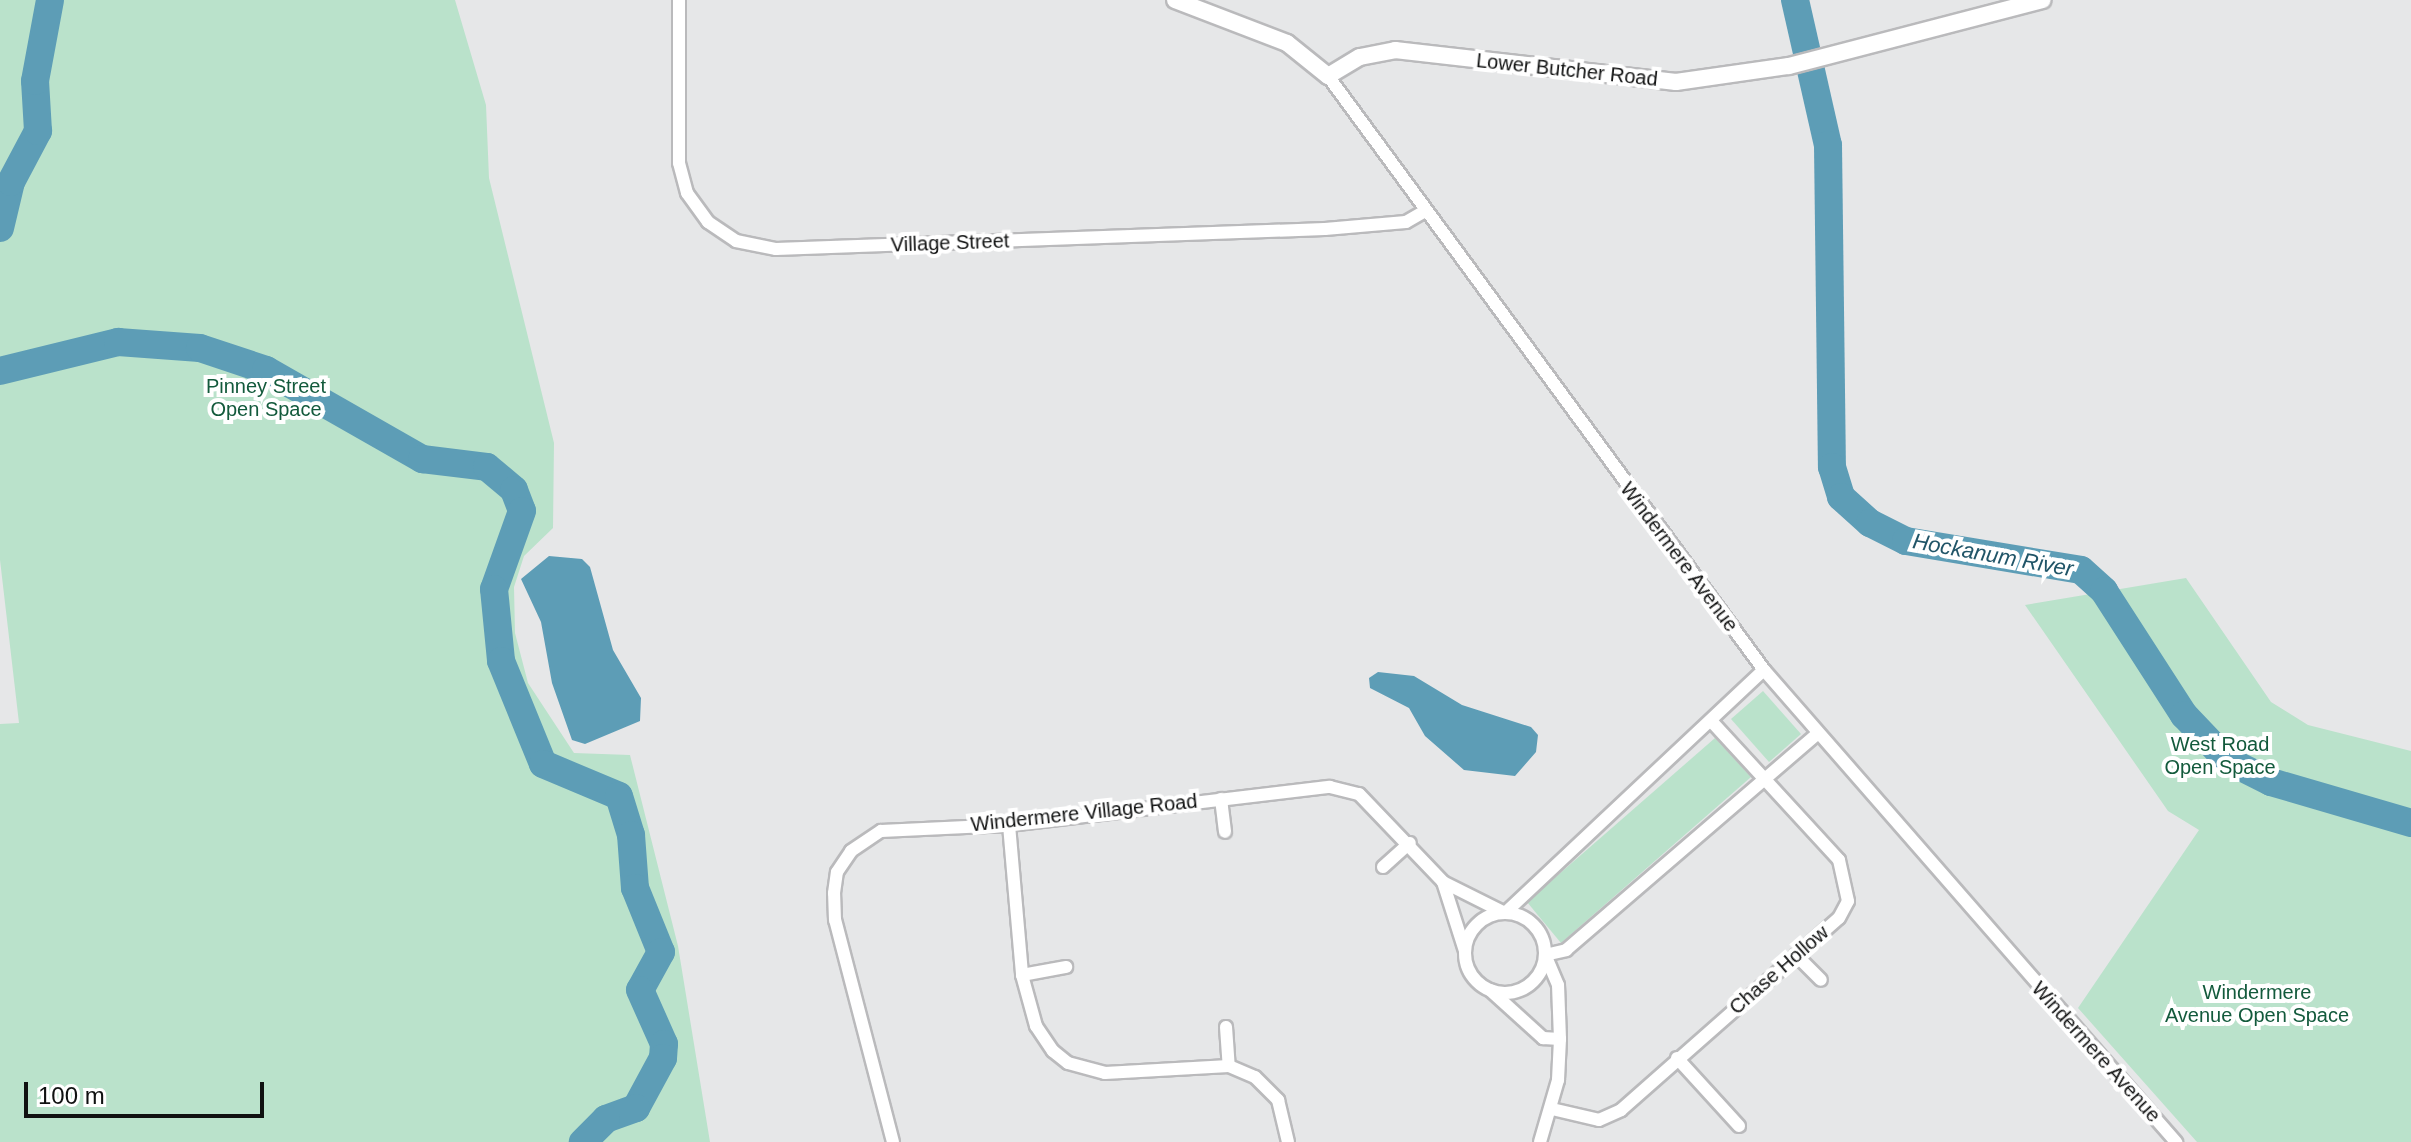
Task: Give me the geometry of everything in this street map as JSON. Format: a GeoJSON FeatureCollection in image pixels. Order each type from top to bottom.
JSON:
{"type":"FeatureCollection","features":[{"type":"Feature","properties":{"kind":"street","name":"Village Street"},"geometry":{"type":"LineString","coordinates":[[679,0],[679,163],[701,212],[736,241],[787,249],[1325,229],[1406,222],[1425,211]]}},
{"type":"Feature","properties":{"kind":"street","name":"Windermere Avenue"},"geometry":{"type":"LineString","coordinates":[[1175,0],[1287,43],[1328,76],[1764,670],[1816,735],[2176,1142]]}},
{"type":"Feature","properties":{"kind":"street","name":"Lower Butcher Road"},"geometry":{"type":"LineString","coordinates":[[1328,76],[1360,57],[1395,50],[1676,82],[1789,66],[2043,0]]}},
{"type":"Feature","properties":{"kind":"street"},"geometry":{"type":"LineString","coordinates":[[1465,951],[1482,920],[1505,913],[1764,670]]}},
{"type":"Feature","properties":{"kind":"street","name":"Chase Hollow"},"geometry":{"type":"LineString","coordinates":[[1552,1109],[1599,1120],[1621,1110],[1839,918],[1848,901],[1848,878],[1766,777],[1711,721]]}},
{"type":"Feature","properties":{"kind":"street"},"geometry":{"type":"LineString","coordinates":[[1490,990],[1527,987],[1545,955],[1566,950],[1816,735]]}},
{"type":"Feature","properties":{"kind":"street","name":"Windermere Village Road"},"geometry":{"type":"LineString","coordinates":[[893,1142],[835,920],[837,872],[851,851],[881,831],[1009,825],[1330,787],[1359,794],[1410,843],[1443,882],[1471,974],[1543,1038],[1560,1039]]}},
{"type":"Feature","properties":{"kind":"street"},"geometry":{"type":"LineString","coordinates":[[1221,799],[1225,832]]}},
{"type":"Feature","properties":{"kind":"street"},"geometry":{"type":"LineString","coordinates":[[1009,825],[1022,975],[1036,1026],[1068,1063],[1105,1073],[1229,1066],[1255,1077],[1278,1100],[1288,1142]]}},
{"type":"Feature","properties":{"kind":"street"},"geometry":{"type":"LineString","coordinates":[[1383,867],[1410,843]]}},
{"type":"Feature","properties":{"kind":"street","name":"Windermere Village Road"},"geometry":{"type":"LineString","coordinates":[[1443,882],[1539,930],[1545,955],[1558,985],[1560,1039],[1552,1109],[1540,1142]]}},
{"type":"Feature","properties":{"kind":"street"},"geometry":{"type":"LineString","coordinates":[[1796,955],[1821,980]]}},
{"type":"Feature","properties":{"kind":"street"},"geometry":{"type":"LineString","coordinates":[[1022,975],[1066,967]]}},
{"type":"Feature","properties":{"kind":"street"},"geometry":{"type":"LineString","coordinates":[[1226,1027],[1229,1066]]}},
{"type":"Feature","properties":{"kind":"street"},"geometry":{"type":"LineString","coordinates":[[1677,1058],[1739,1126]]}},
{"type":"Feature","properties":{"kind":"green space","name":"Pinney Street Open Space"},"geometry":{"type":"Polygon","coordinates":[[[0,0],[455,0],[486,105],[489,178],[554,443],[553,528],[524,556],[514,587],[515,633],[528,683],[574,753],[630,755],[678,946],[710,1142],[0,1142],[0,724],[19,723],[0,560],[0,0]]]}},
{"type":"Feature","properties":{"kind":"green space"},"geometry":{"type":"Polygon","coordinates":[[[2186,578],[2271,702],[2308,725],[2411,751],[2411,1142],[2197,1142],[2078,1008],[2199,830],[2168,811],[2025,605],[2186,578]]]}},
{"type":"Feature","properties":{"kind":"green space"},"geometry":{"type":"Polygon","coordinates":[[[1763,691],[1801,734],[1769,762],[1731,719],[1763,691]]]}},
{"type":"Feature","properties":{"kind":"green space"},"geometry":{"type":"Polygon","coordinates":[[[1715,738],[1751,777],[1561,943],[1527,902],[1715,738]]]}},
{"type":"Feature","properties":{"kind":"water"},"geometry":{"type":"Polygon","coordinates":[[[549,556],[582,559],[590,567],[613,650],[641,698],[640,721],[585,744],[572,740],[552,683],[541,622],[521,579],[549,556]]]}},
{"type":"Feature","properties":{"kind":"water"},"geometry":{"type":"Polygon","coordinates":[[[1378,672],[1414,676],[1462,705],[1531,727],[1538,735],[1536,752],[1515,776],[1464,770],[1425,736],[1409,708],[1370,688],[1369,678],[1378,672]]]}},
{"type":"Feature","properties":{"kind":"waterway","name":"Hockanum River"},"geometry":{"type":"LineString","coordinates":[[0,228],[11,182],[38,131],[35,81],[50,0]]}},
{"type":"Feature","properties":{"kind":"waterway","name":"Hockanum River"},"geometry":{"type":"LineString","coordinates":[[1795,0],[1828,145],[1832,467],[1841,497],[1870,523],[1906,541],[2081,570],[2104,591],[2184,715],[2227,760],[2271,782],[2411,823]]}},
{"type":"Feature","properties":{"kind":"waterway","name":"Hockanum River"},"geometry":{"type":"LineString","coordinates":[[0,371],[118,342],[200,348],[266,370],[422,459],[487,467],[514,490],[522,511],[494,589],[501,661],[543,764],[619,796],[631,835],[635,888],[661,952],[640,990],[664,1044],[663,1058],[636,1108],[606,1119],[583,1142]]}},
{"type":"Feature","properties":{"kind":"park label","name":"West Road Open Space"},"geometry":{"type":"Point","coordinates":[2220,756]}},
{"type":"Feature","properties":{"kind":"park label","name":"Windermere Avenue Open Space"},"geometry":{"type":"Point","coordinates":[2257,1004]}}]}
